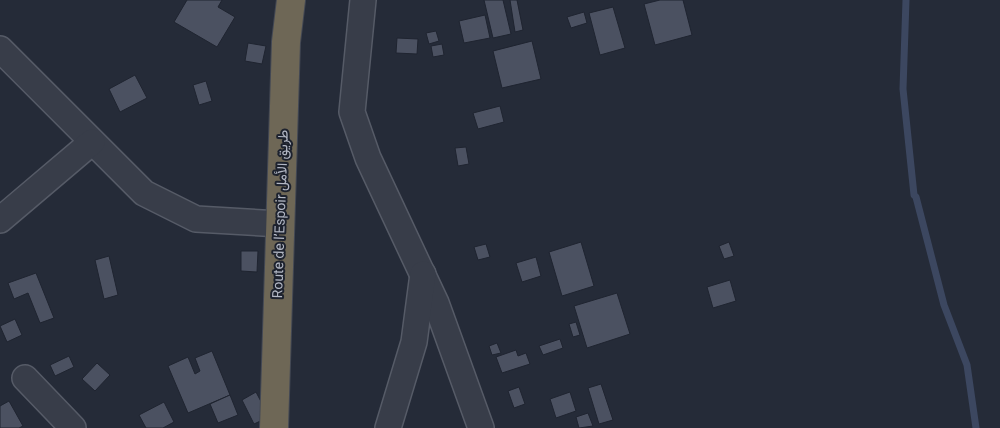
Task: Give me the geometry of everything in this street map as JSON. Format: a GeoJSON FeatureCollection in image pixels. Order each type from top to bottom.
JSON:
{"type":"FeatureCollection","features":[{"type":"Feature","properties":{"kind":"highway","name":"Route de l’Espoir طريق الأمل"},"geometry":{"type":"LineString","coordinates":[[274,428],[286,42],[291,0]]}},
{"type":"Feature","properties":{"kind":"street"},"geometry":{"type":"LineString","coordinates":[[363,0],[352,112],[368,158],[436,303],[481,428]]}},
{"type":"Feature","properties":{"kind":"street"},"geometry":{"type":"LineString","coordinates":[[0,50],[144,193],[196,218],[280,224]]}},
{"type":"Feature","properties":{"kind":"street"},"geometry":{"type":"LineString","coordinates":[[0,220],[92,142]]}},
{"type":"Feature","properties":{"kind":"street"},"geometry":{"type":"LineString","coordinates":[[388,428],[414,342],[423,274]]}},
{"type":"Feature","properties":{"kind":"street"},"geometry":{"type":"LineString","coordinates":[[25,378],[73,428]]}},
{"type":"Feature","properties":{"kind":"building"},"geometry":{"type":"Polygon","coordinates":[[[187,0],[222,0],[218,7],[235,17],[217,47],[174,22],[187,0]]]}},
{"type":"Feature","properties":{"kind":"building"},"geometry":{"type":"Polygon","coordinates":[[[484,0],[503,0],[511,34],[493,38],[484,0]]]}},
{"type":"Feature","properties":{"kind":"building"},"geometry":{"type":"Polygon","coordinates":[[[510,0],[517,0],[523,30],[515,32],[510,0]]]}},
{"type":"Feature","properties":{"kind":"building"},"geometry":{"type":"Polygon","coordinates":[[[660,0],[683,0],[692,35],[655,45],[644,4],[660,0]]]}},
{"type":"Feature","properties":{"kind":"building"},"geometry":{"type":"Polygon","coordinates":[[[613,7],[625,48],[600,55],[589,13],[613,7]]]}},
{"type":"Feature","properties":{"kind":"building"},"geometry":{"type":"Polygon","coordinates":[[[584,12],[587,23],[571,28],[567,17],[584,12]]]}},
{"type":"Feature","properties":{"kind":"building"},"geometry":{"type":"Polygon","coordinates":[[[485,15],[490,38],[464,43],[459,21],[485,15]]]}},
{"type":"Feature","properties":{"kind":"building"},"geometry":{"type":"Polygon","coordinates":[[[436,31],[439,41],[429,44],[426,33],[436,31]]]}},
{"type":"Feature","properties":{"kind":"building"},"geometry":{"type":"Polygon","coordinates":[[[397,38],[418,39],[417,54],[396,53],[397,38]]]}},
{"type":"Feature","properties":{"kind":"building"},"geometry":{"type":"Polygon","coordinates":[[[532,41],[541,79],[502,88],[493,51],[532,41]]]}},
{"type":"Feature","properties":{"kind":"building"},"geometry":{"type":"Polygon","coordinates":[[[248,43],[266,46],[262,64],[245,61],[248,43]]]}},
{"type":"Feature","properties":{"kind":"building"},"geometry":{"type":"Polygon","coordinates":[[[442,44],[444,55],[433,57],[431,46],[442,44]]]}},
{"type":"Feature","properties":{"kind":"building"},"geometry":{"type":"Polygon","coordinates":[[[135,75],[147,98],[120,112],[109,89],[135,75]]]}},
{"type":"Feature","properties":{"kind":"building"},"geometry":{"type":"Polygon","coordinates":[[[206,81],[212,101],[199,105],[193,85],[206,81]]]}},
{"type":"Feature","properties":{"kind":"building"},"geometry":{"type":"Polygon","coordinates":[[[500,106],[504,122],[478,129],[473,113],[500,106]]]}},
{"type":"Feature","properties":{"kind":"building"},"geometry":{"type":"Polygon","coordinates":[[[466,147],[469,164],[458,166],[455,148],[466,147]]]}},
{"type":"Feature","properties":{"kind":"building"},"geometry":{"type":"Polygon","coordinates":[[[581,242],[594,286],[562,296],[549,252],[581,242]]]}},
{"type":"Feature","properties":{"kind":"building"},"geometry":{"type":"Polygon","coordinates":[[[729,242],[734,256],[724,259],[719,246],[729,242]]]}},
{"type":"Feature","properties":{"kind":"building"},"geometry":{"type":"Polygon","coordinates":[[[486,244],[490,257],[478,260],[474,247],[486,244]]]}},
{"type":"Feature","properties":{"kind":"building"},"geometry":{"type":"Polygon","coordinates":[[[241,251],[258,251],[257,272],[241,271],[241,251]]]}},
{"type":"Feature","properties":{"kind":"building"},"geometry":{"type":"Polygon","coordinates":[[[109,256],[118,295],[104,299],[95,260],[109,256]]]}},
{"type":"Feature","properties":{"kind":"building"},"geometry":{"type":"Polygon","coordinates":[[[536,257],[541,276],[522,282],[516,263],[536,257]]]}},
{"type":"Feature","properties":{"kind":"building"},"geometry":{"type":"Polygon","coordinates":[[[36,273],[54,318],[40,323],[28,293],[14,299],[8,283],[36,273]]]}},
{"type":"Feature","properties":{"kind":"building"},"geometry":{"type":"Polygon","coordinates":[[[730,280],[736,301],[713,308],[707,287],[730,280]]]}},
{"type":"Feature","properties":{"kind":"building"},"geometry":{"type":"Polygon","coordinates":[[[617,293],[630,334],[587,348],[574,306],[617,293]]]}},
{"type":"Feature","properties":{"kind":"building"},"geometry":{"type":"Polygon","coordinates":[[[15,319],[22,335],[7,342],[0,326],[15,319]]]}},
{"type":"Feature","properties":{"kind":"building"},"geometry":{"type":"Polygon","coordinates":[[[576,322],[580,335],[573,337],[569,324],[576,322]]]}},
{"type":"Feature","properties":{"kind":"building"},"geometry":{"type":"Polygon","coordinates":[[[560,339],[563,348],[543,355],[539,346],[560,339]]]}},
{"type":"Feature","properties":{"kind":"building"},"geometry":{"type":"Polygon","coordinates":[[[497,343],[501,353],[492,355],[489,346],[497,343]]]}},
{"type":"Feature","properties":{"kind":"building"},"geometry":{"type":"Polygon","coordinates":[[[516,350],[518,356],[526,353],[530,364],[502,373],[496,357],[516,350]]]}},
{"type":"Feature","properties":{"kind":"building"},"geometry":{"type":"Polygon","coordinates":[[[212,351],[230,395],[188,413],[168,366],[188,357],[195,374],[200,371],[195,358],[212,351]]]}},
{"type":"Feature","properties":{"kind":"building"},"geometry":{"type":"Polygon","coordinates":[[[69,356],[74,367],[55,376],[50,365],[69,356]]]}},
{"type":"Feature","properties":{"kind":"building"},"geometry":{"type":"Polygon","coordinates":[[[97,363],[110,375],[95,391],[82,379],[97,363]]]}},
{"type":"Feature","properties":{"kind":"building"},"geometry":{"type":"Polygon","coordinates":[[[601,384],[613,420],[599,424],[588,388],[601,384]]]}},
{"type":"Feature","properties":{"kind":"building"},"geometry":{"type":"Polygon","coordinates":[[[519,387],[525,404],[514,408],[508,391],[519,387]]]}},
{"type":"Feature","properties":{"kind":"building"},"geometry":{"type":"Polygon","coordinates":[[[256,392],[269,417],[254,424],[242,400],[256,392]]]}},
{"type":"Feature","properties":{"kind":"building"},"geometry":{"type":"Polygon","coordinates":[[[570,392],[576,411],[556,418],[550,399],[570,392]]]}},
{"type":"Feature","properties":{"kind":"building"},"geometry":{"type":"Polygon","coordinates":[[[230,395],[238,415],[218,423],[210,404],[230,395]]]}},
{"type":"Feature","properties":{"kind":"building"},"geometry":{"type":"Polygon","coordinates":[[[9,401],[23,426],[19,428],[0,428],[0,406],[9,401]]]}},
{"type":"Feature","properties":{"kind":"building"},"geometry":{"type":"Polygon","coordinates":[[[164,402],[174,422],[163,428],[146,428],[139,415],[164,402]]]}},
{"type":"Feature","properties":{"kind":"building"},"geometry":{"type":"Polygon","coordinates":[[[588,413],[593,426],[579,428],[576,417],[588,413]]]}},
{"type":"Feature","properties":{"kind":"waterway"},"geometry":{"type":"LineString","coordinates":[[906,0],[903,89],[914,195],[944,305],[967,365],[976,428]]}}]}
